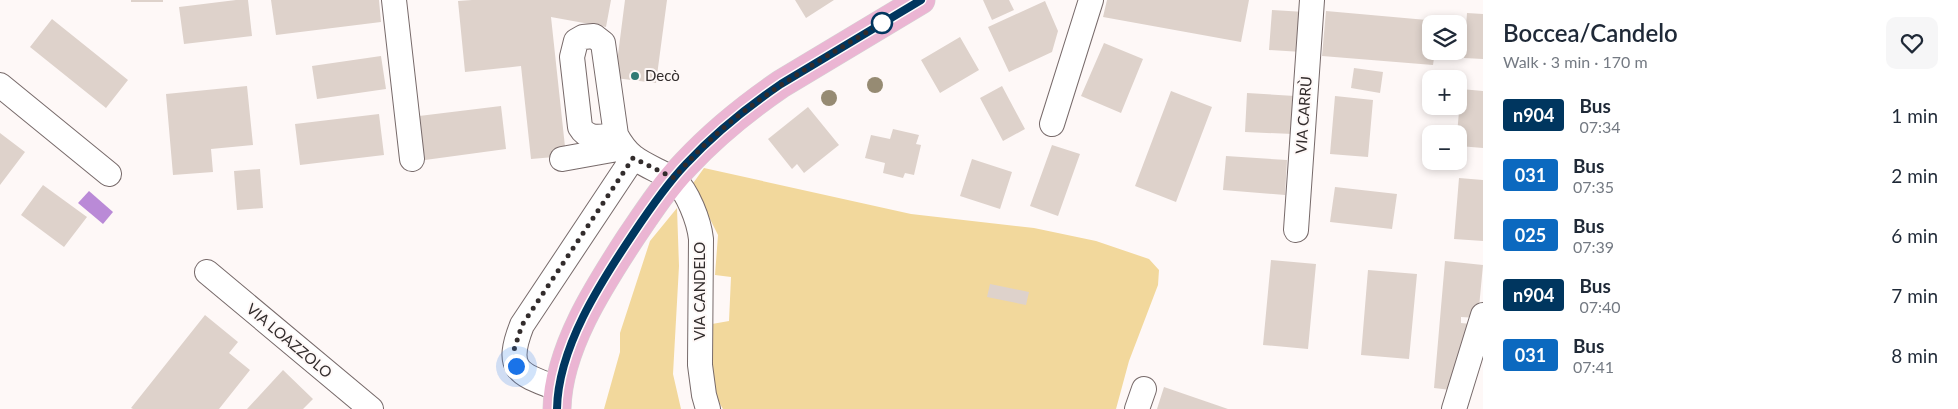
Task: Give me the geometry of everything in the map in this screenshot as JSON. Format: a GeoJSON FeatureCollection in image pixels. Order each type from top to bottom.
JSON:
{"type":"FeatureCollection","features":[{"type":"Feature","properties":{"kind":"main road"},"geometry":{"type":"LineString","coordinates":[[558,399],[568,354],[598,289],[648,212],[674,178],[707,142],[761,97],[921,0]]}},
{"type":"Feature","properties":{"kind":"street"},"geometry":{"type":"LineString","coordinates":[[394,0],[412,159]]}},
{"type":"Feature","properties":{"kind":"street"},"geometry":{"type":"LineString","coordinates":[[1052,124],[1091,0]]}},
{"type":"Feature","properties":{"kind":"street","name":"VIA CARRÙ"},"geometry":{"type":"LineString","coordinates":[[1296,230],[1312,0]]}},
{"type":"Feature","properties":{"kind":"street"},"geometry":{"type":"LineString","coordinates":[[0,85],[109,174]]}},
{"type":"Feature","properties":{"kind":"street"},"geometry":{"type":"LineString","coordinates":[[558,399],[526,377],[516,366],[513,353],[516,339],[522,325],[624,147]]}},
{"type":"Feature","properties":{"kind":"street"},"geometry":{"type":"LineString","coordinates":[[562,159],[624,147],[674,178]]}},
{"type":"Feature","properties":{"kind":"street","name":"VIA CANDELO"},"geometry":{"type":"LineString","coordinates":[[674,178],[692,208],[700,231],[700,365],[708,409]]}},
{"type":"Feature","properties":{"kind":"street","name":"VIA LOAZZOLO"},"geometry":{"type":"LineString","coordinates":[[207,272],[372,409]]}},
{"type":"Feature","properties":{"kind":"street"},"geometry":{"type":"LineString","coordinates":[[1454,409],[1483,315]]}},
{"type":"Feature","properties":{"kind":"shaded area"},"geometry":{"type":"Polygon","coordinates":[[[704,168],[911,214],[1034,228],[1096,241],[1149,259],[1159,270],[1158,285],[1129,361],[1116,409],[723,409],[714,389],[710,368],[710,346],[712,324],[729,321],[731,277],[715,275],[718,235],[705,209],[686,193],[704,168]]]}},
{"type":"Feature","properties":{"kind":"shaded area"},"geometry":{"type":"Polygon","coordinates":[[[89,191],[113,212],[103,224],[78,203],[89,191]]]}},
{"type":"Feature","properties":{"kind":"shaded area"},"geometry":{"type":"Polygon","coordinates":[[[677,208],[679,266],[673,374],[681,409],[604,409],[620,352],[620,333],[650,241],[677,208]]]}},
{"type":"Feature","properties":{"kind":"building"},"geometry":{"type":"Polygon","coordinates":[[[131,0],[163,0],[163,2],[131,2],[131,0]]]}},
{"type":"Feature","properties":{"kind":"building"},"geometry":{"type":"Polygon","coordinates":[[[248,0],[252,36],[184,44],[179,7],[248,0]]]}},
{"type":"Feature","properties":{"kind":"building"},"geometry":{"type":"Polygon","coordinates":[[[271,0],[379,0],[381,22],[276,35],[271,0]]]}},
{"type":"Feature","properties":{"kind":"building"},"geometry":{"type":"Polygon","coordinates":[[[611,0],[606,27],[551,17],[566,156],[531,159],[521,66],[465,72],[458,1],[611,0]]]}},
{"type":"Feature","properties":{"kind":"building"},"geometry":{"type":"Polygon","coordinates":[[[625,0],[667,0],[656,83],[615,78],[625,0]]]}},
{"type":"Feature","properties":{"kind":"building"},"geometry":{"type":"Polygon","coordinates":[[[795,0],[834,0],[806,18],[795,0]]]}},
{"type":"Feature","properties":{"kind":"building"},"geometry":{"type":"Polygon","coordinates":[[[983,0],[1009,0],[1014,10],[992,20],[983,0]]]}},
{"type":"Feature","properties":{"kind":"building"},"geometry":{"type":"Polygon","coordinates":[[[1107,0],[1249,0],[1241,42],[1103,17],[1107,0]]]}},
{"type":"Feature","properties":{"kind":"building"},"geometry":{"type":"Polygon","coordinates":[[[1045,1],[1058,31],[1052,52],[1009,72],[988,27],[1045,1]]]}},
{"type":"Feature","properties":{"kind":"building"},"geometry":{"type":"Polygon","coordinates":[[[1272,10],[1305,12],[1302,52],[1269,50],[1272,10]]]}},
{"type":"Feature","properties":{"kind":"building"},"geometry":{"type":"Polygon","coordinates":[[[1326,11],[1422,20],[1422,60],[1434,60],[1433,65],[1322,56],[1326,11]]]}},
{"type":"Feature","properties":{"kind":"building"},"geometry":{"type":"Polygon","coordinates":[[[1467,13],[1483,14],[1483,59],[1467,58],[1467,13]]]}},
{"type":"Feature","properties":{"kind":"building"},"geometry":{"type":"Polygon","coordinates":[[[52,19],[128,80],[106,108],[30,47],[52,19]]]}},
{"type":"Feature","properties":{"kind":"building"},"geometry":{"type":"Polygon","coordinates":[[[960,37],[979,70],[940,93],[921,60],[960,37]]]}},
{"type":"Feature","properties":{"kind":"building"},"geometry":{"type":"Polygon","coordinates":[[[1104,43],[1143,59],[1121,113],[1081,96],[1104,43]]]}},
{"type":"Feature","properties":{"kind":"building"},"geometry":{"type":"Polygon","coordinates":[[[381,56],[386,89],[317,99],[312,66],[381,56]]]}},
{"type":"Feature","properties":{"kind":"building"},"geometry":{"type":"Polygon","coordinates":[[[1354,68],[1383,72],[1380,93],[1351,88],[1354,68]]]}},
{"type":"Feature","properties":{"kind":"building"},"geometry":{"type":"Polygon","coordinates":[[[247,86],[253,145],[211,149],[213,172],[173,175],[166,94],[247,86]]]}},
{"type":"Feature","properties":{"kind":"building"},"geometry":{"type":"Polygon","coordinates":[[[1002,86],[1025,129],[1003,141],[980,98],[1002,86]]]}},
{"type":"Feature","properties":{"kind":"building"},"geometry":{"type":"Polygon","coordinates":[[[1467,90],[1483,91],[1483,148],[1467,147],[1467,125],[1458,125],[1459,115],[1467,115],[1467,90]]]}},
{"type":"Feature","properties":{"kind":"building"},"geometry":{"type":"Polygon","coordinates":[[[1171,91],[1212,107],[1176,202],[1135,186],[1171,91]]]}},
{"type":"Feature","properties":{"kind":"building"},"geometry":{"type":"Polygon","coordinates":[[[1247,93],[1295,96],[1293,134],[1245,132],[1247,93]]]}},
{"type":"Feature","properties":{"kind":"building"},"geometry":{"type":"Polygon","coordinates":[[[1335,96],[1373,100],[1368,157],[1330,154],[1335,96]]]}},
{"type":"Feature","properties":{"kind":"building"},"geometry":{"type":"Polygon","coordinates":[[[501,106],[506,149],[425,160],[419,116],[501,106]]]}},
{"type":"Feature","properties":{"kind":"building"},"geometry":{"type":"Polygon","coordinates":[[[808,107],[839,145],[804,173],[797,164],[792,169],[768,139],[808,107]]]}},
{"type":"Feature","properties":{"kind":"building"},"geometry":{"type":"Polygon","coordinates":[[[379,114],[384,155],[300,165],[295,124],[379,114]]]}},
{"type":"Feature","properties":{"kind":"building"},"geometry":{"type":"Polygon","coordinates":[[[893,129],[919,135],[916,144],[921,145],[914,175],[905,173],[903,178],[883,173],[885,163],[865,158],[871,135],[890,139],[893,129]]]}},
{"type":"Feature","properties":{"kind":"building"},"geometry":{"type":"Polygon","coordinates":[[[0,133],[25,152],[0,185],[0,133]]]}},
{"type":"Feature","properties":{"kind":"building"},"geometry":{"type":"Polygon","coordinates":[[[1052,145],[1080,154],[1058,216],[1030,206],[1052,145]]]}},
{"type":"Feature","properties":{"kind":"building"},"geometry":{"type":"Polygon","coordinates":[[[1226,156],[1287,160],[1285,195],[1223,190],[1226,156]]]}},
{"type":"Feature","properties":{"kind":"building"},"geometry":{"type":"Polygon","coordinates":[[[972,159],[1012,172],[1000,209],[960,196],[972,159]]]}},
{"type":"Feature","properties":{"kind":"building"},"geometry":{"type":"Polygon","coordinates":[[[260,169],[263,208],[237,210],[234,171],[260,169]]]}},
{"type":"Feature","properties":{"kind":"building"},"geometry":{"type":"Polygon","coordinates":[[[1459,178],[1483,180],[1483,241],[1454,239],[1459,178]]]}},
{"type":"Feature","properties":{"kind":"building"},"geometry":{"type":"Polygon","coordinates":[[[43,185],[87,217],[64,247],[21,215],[43,185]]]}},
{"type":"Feature","properties":{"kind":"building"},"geometry":{"type":"Polygon","coordinates":[[[1335,187],[1397,194],[1392,229],[1330,222],[1335,187]]]}},
{"type":"Feature","properties":{"kind":"building"},"geometry":{"type":"Polygon","coordinates":[[[1271,260],[1316,264],[1308,349],[1263,345],[1271,260]]]}},
{"type":"Feature","properties":{"kind":"building"},"geometry":{"type":"Polygon","coordinates":[[[1445,261],[1483,265],[1478,318],[1461,317],[1461,323],[1471,324],[1459,391],[1434,388],[1445,261]]]}},
{"type":"Feature","properties":{"kind":"building"},"geometry":{"type":"Polygon","coordinates":[[[1368,270],[1417,274],[1409,359],[1361,355],[1368,270]]]}},
{"type":"Feature","properties":{"kind":"building"},"geometry":{"type":"Polygon","coordinates":[[[990,284],[1029,292],[1026,305],[987,297],[990,284]]]}},
{"type":"Feature","properties":{"kind":"building"},"geometry":{"type":"Polygon","coordinates":[[[205,315],[238,342],[229,353],[250,370],[219,409],[131,408],[205,315]]]}},
{"type":"Feature","properties":{"kind":"building"},"geometry":{"type":"Polygon","coordinates":[[[283,370],[313,399],[303,409],[247,409],[283,370]]]}},
{"type":"Feature","properties":{"kind":"building"},"geometry":{"type":"Polygon","coordinates":[[[1164,387],[1228,409],[1157,409],[1164,387]]]}},
{"type":"Feature","properties":{"kind":"bus line","name":"n904"},"geometry":{"type":"LineString","coordinates":[[557,409],[565,361],[576,333],[606,275],[648,212],[684,166],[707,142],[761,97],[921,0]]}},
{"type":"Feature","properties":{"kind":"place","name":"Decò"},"geometry":{"type":"Point","coordinates":[635,76]}},
{"type":"Feature","properties":{"kind":"route"},"geometry":{"type":"LineString","coordinates":[[516,366],[513,353],[522,325],[633,158],[674,178],[707,142],[761,97],[882,23]]}}]}
